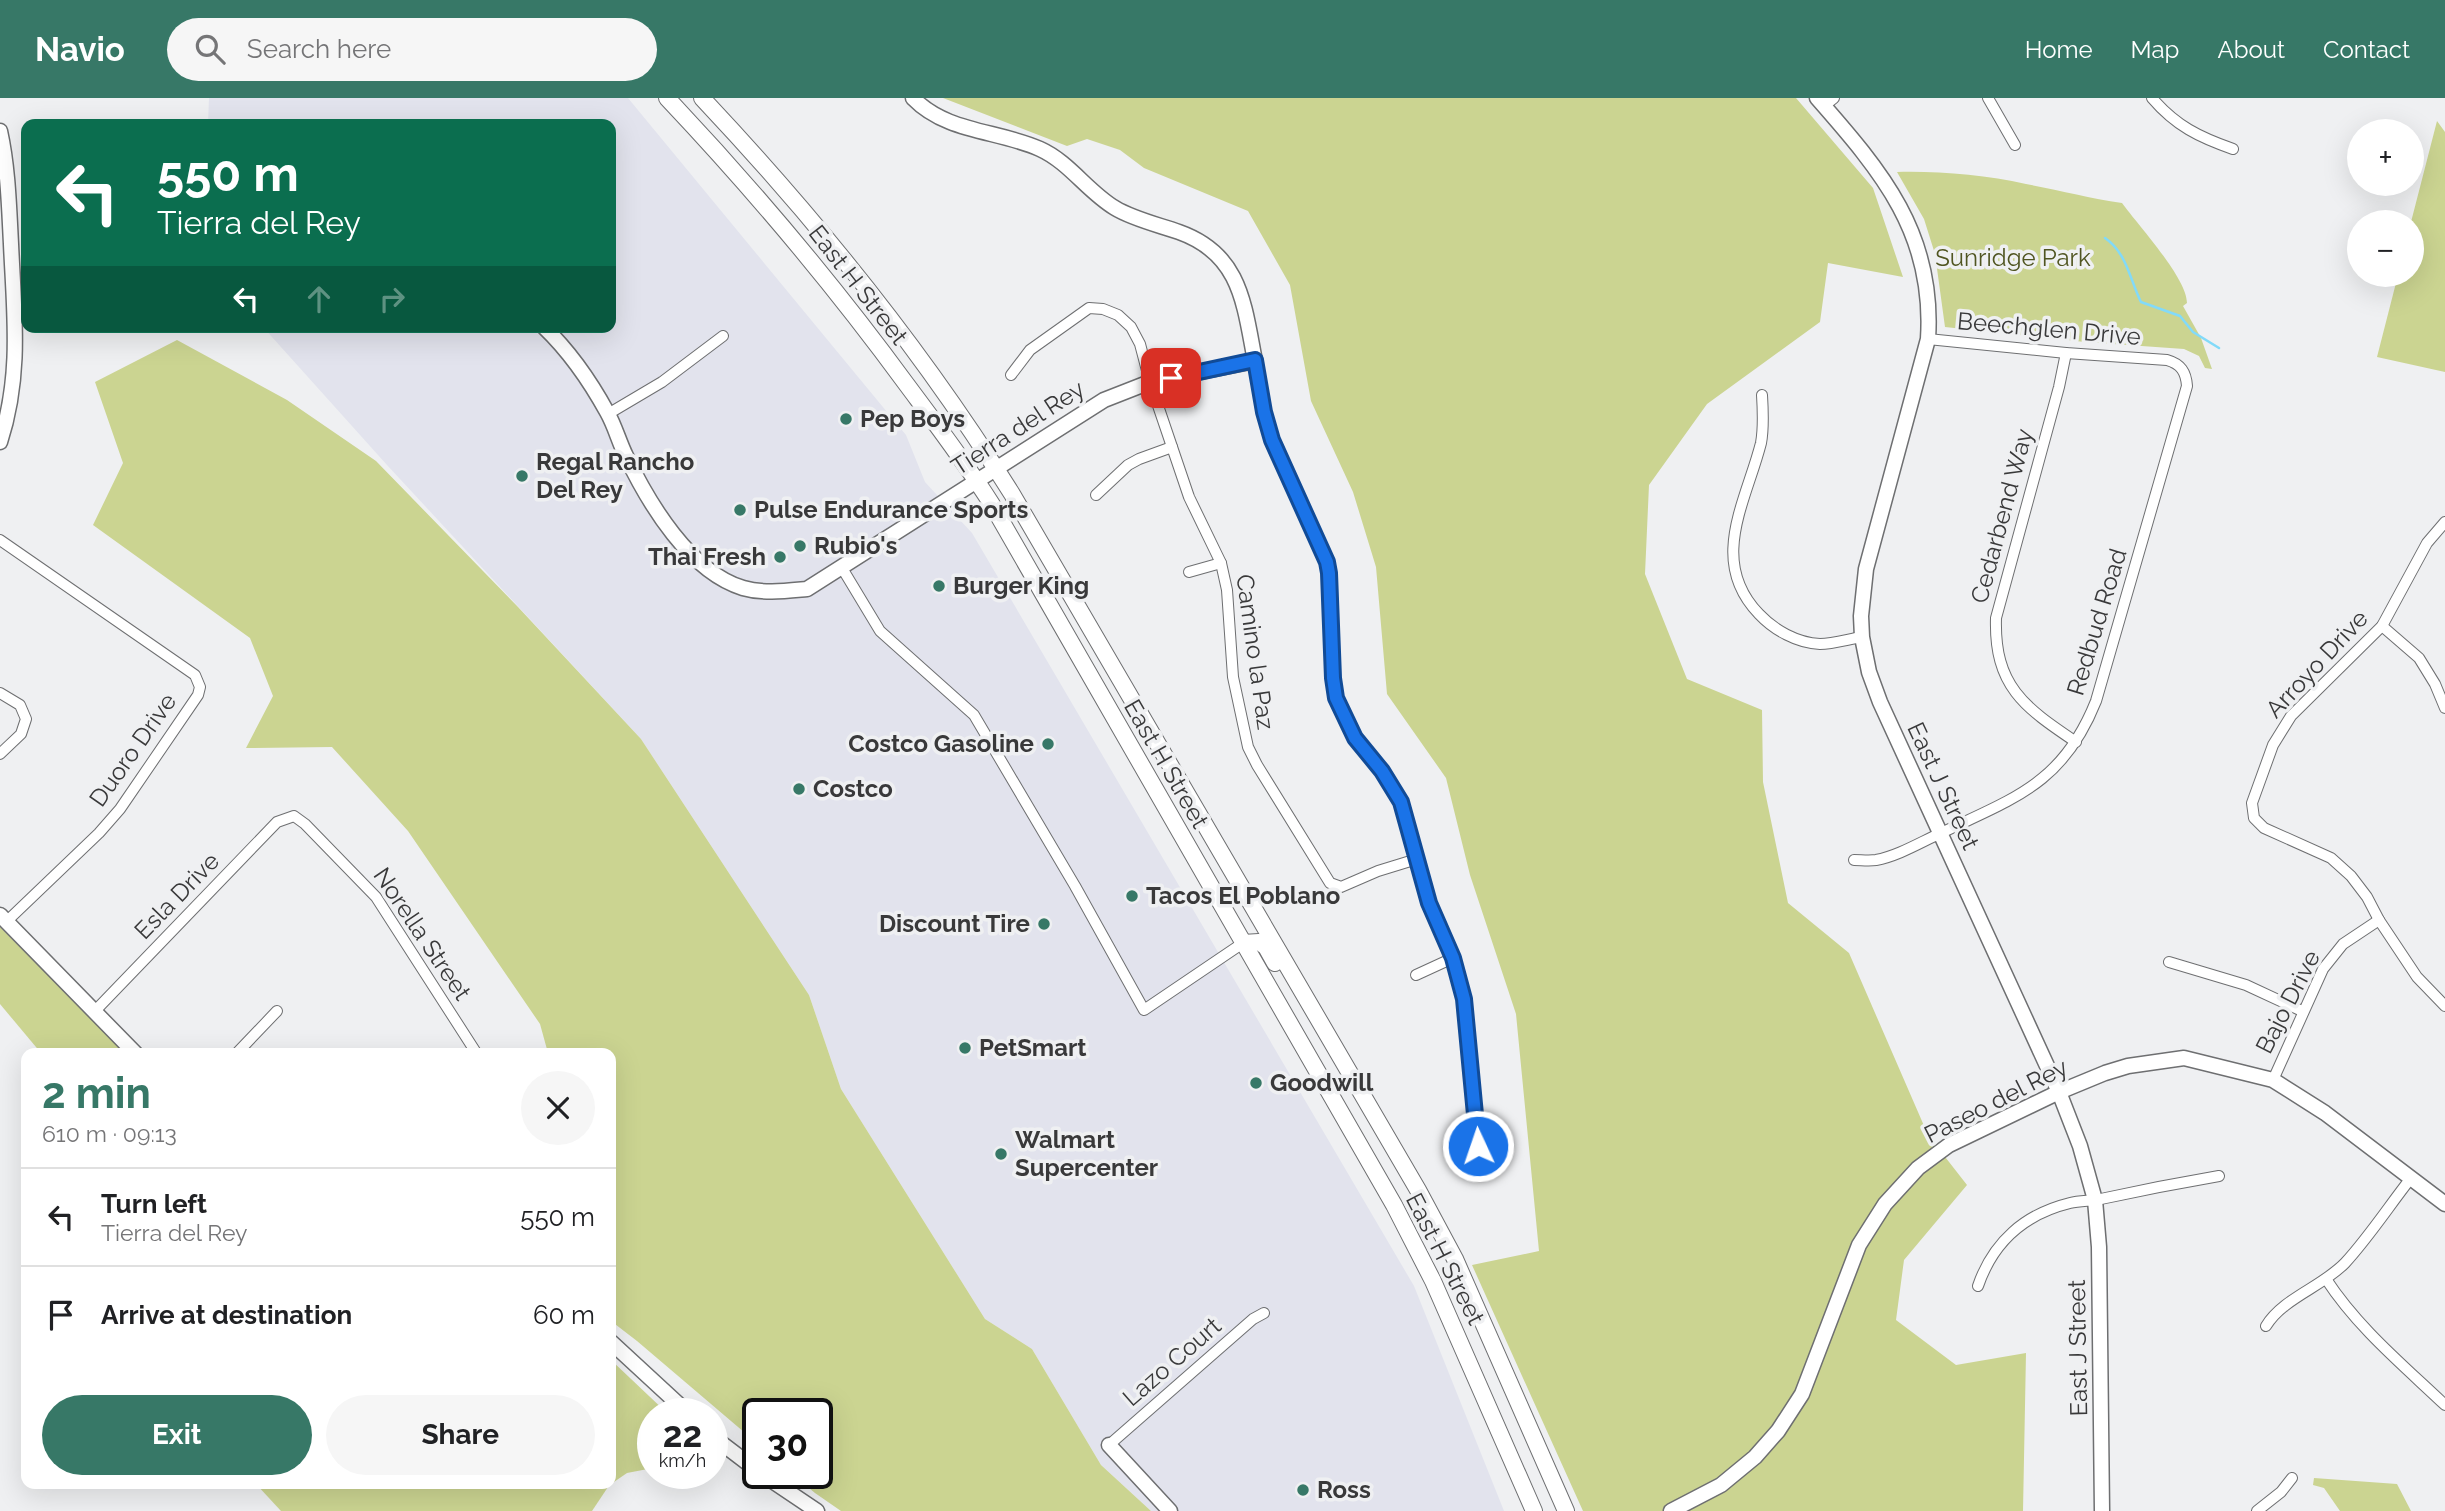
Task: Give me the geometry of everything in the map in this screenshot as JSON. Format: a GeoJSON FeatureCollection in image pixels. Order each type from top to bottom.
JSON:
{"type":"FeatureCollection","features":[{"type":"Feature","properties":{"kind":"main road","name":"East H Street"},"geometry":{"type":"LineString","coordinates":[[667,98],[810,258],[854,313],[977,481],[1394,1205],[1433,1281],[1534,1511]]}},
{"type":"Feature","properties":{"kind":"main road","name":"East H Street"},"geometry":{"type":"LineString","coordinates":[[702,98],[822,233],[865,287],[950,401],[995,468],[1418,1190],[1455,1259],[1566,1511]]}},
{"type":"Feature","properties":{"kind":"main road"},"geometry":{"type":"LineString","coordinates":[[1243,943],[1259,942],[1266,947],[1286,978],[1296,979]]}},
{"type":"Feature","properties":{"kind":"street"},"geometry":{"type":"LineString","coordinates":[[913,98],[944,121],[1040,149],[1058,160],[1116,209],[1193,237],[1210,247],[1225,263],[1237,282],[1272,440],[1327,562],[1336,698],[1355,738],[1382,771],[1401,802],[1429,903],[1453,958],[1465,1008],[1479,1141],[1476,1169]]}},
{"type":"Feature","properties":{"kind":"street"},"geometry":{"type":"LineString","coordinates":[[1988,98],[2015,145]]}},
{"type":"Feature","properties":{"kind":"street"},"geometry":{"type":"LineString","coordinates":[[2152,98],[2171,118],[2194,134],[2233,149]]}},
{"type":"Feature","properties":{"kind":"street","name":"East J Street"},"geometry":{"type":"LineString","coordinates":[[1825,101],[1881,174],[1910,226],[1919,251],[1926,287],[1928,339],[1866,569],[1861,616],[1862,637],[1880,702],[2059,1092],[2080,1146],[2095,1200],[2099,1247],[2102,1511]]}},
{"type":"Feature","properties":{"kind":"street"},"geometry":{"type":"LineString","coordinates":[[0,131],[4,148],[9,216],[16,370],[11,405],[0,442]]}},
{"type":"Feature","properties":{"kind":"street","name":"Camino la Paz"},"geometry":{"type":"LineString","coordinates":[[1011,375],[1030,350],[1089,309],[1096,308],[1118,315],[1130,327],[1142,348],[1150,382],[1189,497],[1221,563],[1227,590],[1233,677],[1248,747],[1259,769],[1330,883],[1341,887],[1378,871],[1417,859]]}},
{"type":"Feature","properties":{"kind":"street","name":"Tierra del Rey"},"geometry":{"type":"LineString","coordinates":[[550,333],[566,349],[608,414],[626,456],[658,514],[674,534],[706,568],[727,582],[746,589],[771,592],[807,589],[1104,400],[1150,382],[1255,360]]}},
{"type":"Feature","properties":{"kind":"street"},"geometry":{"type":"LineString","coordinates":[[608,414],[662,383],[723,337]]}},
{"type":"Feature","properties":{"kind":"street","name":"Beechglen Drive"},"geometry":{"type":"LineString","coordinates":[[1928,339],[2167,360]]}},
{"type":"Feature","properties":{"kind":"street","name":"Cedarbend Way"},"geometry":{"type":"LineString","coordinates":[[2066,353],[1996,618],[1996,630],[2003,667],[2019,698],[2034,714],[2076,742]]}},
{"type":"Feature","properties":{"kind":"street","name":"Redbud Road"},"geometry":{"type":"LineString","coordinates":[[1854,860],[1877,860],[1994,810],[2027,791],[2059,764],[2076,742],[2096,701],[2187,386],[2182,368],[2167,360]]}},
{"type":"Feature","properties":{"kind":"street"},"geometry":{"type":"LineString","coordinates":[[1762,395],[1764,418],[1761,441],[1732,541],[1734,566],[1740,587],[1759,614],[1788,635],[1822,644],[1862,637]]}},
{"type":"Feature","properties":{"kind":"street"},"geometry":{"type":"LineString","coordinates":[[1096,495],[1128,465],[1171,447]]}},
{"type":"Feature","properties":{"kind":"street","name":"Arroyo Drive"},"geometry":{"type":"LineString","coordinates":[[2379,920],[2367,897],[2342,866],[2331,858],[2264,828],[2254,818],[2252,803],[2269,754],[2291,716],[2382,626],[2427,543],[2445,522]]}},
{"type":"Feature","properties":{"kind":"street","name":"Duoro Drive"},"geometry":{"type":"LineString","coordinates":[[0,540],[195,675],[200,687],[198,695],[120,809],[99,834],[3,919]]}},
{"type":"Feature","properties":{"kind":"street","name":"Camino la Paz"},"geometry":{"type":"LineString","coordinates":[[1189,572],[1221,563]]}},
{"type":"Feature","properties":{"kind":"street"},"geometry":{"type":"LineString","coordinates":[[842,568],[880,631],[974,715],[1075,886],[1144,1010],[1243,943]]}},
{"type":"Feature","properties":{"kind":"street"},"geometry":{"type":"LineString","coordinates":[[2382,626],[2419,658],[2435,684],[2445,708]]}},
{"type":"Feature","properties":{"kind":"street"},"geometry":{"type":"LineString","coordinates":[[0,693],[20,705],[26,719],[21,734],[0,754]]}},
{"type":"Feature","properties":{"kind":"street","name":"Esla Drive"},"geometry":{"type":"LineString","coordinates":[[94,1012],[277,822],[294,816]]}},
{"type":"Feature","properties":{"kind":"street","name":"Norella Street"},"geometry":{"type":"LineString","coordinates":[[294,816],[324,842],[376,897],[473,1048]]}},
{"type":"Feature","properties":{"kind":"street"},"geometry":{"type":"LineString","coordinates":[[3,919],[130,1048]]}},
{"type":"Feature","properties":{"kind":"street"},"geometry":{"type":"LineString","coordinates":[[2379,920],[2417,977],[2445,1006]]}},
{"type":"Feature","properties":{"kind":"street","name":"Bajo Drive"},"geometry":{"type":"LineString","coordinates":[[2273,1080],[2302,1011],[2323,970],[2343,944],[2379,920]]}},
{"type":"Feature","properties":{"kind":"street"},"geometry":{"type":"LineString","coordinates":[[1416,975],[1453,958]]}},
{"type":"Feature","properties":{"kind":"street"},"geometry":{"type":"LineString","coordinates":[[2169,962],[2246,985],[2302,1011]]}},
{"type":"Feature","properties":{"kind":"street"},"geometry":{"type":"LineString","coordinates":[[242,1048],[277,1011]]}},
{"type":"Feature","properties":{"kind":"street","name":"Paseo del Rey"},"geometry":{"type":"LineString","coordinates":[[1671,1511],[1721,1485],[1755,1457],[1778,1431],[1801,1394],[1859,1245],[1885,1204],[1917,1168],[1949,1145],[2105,1073],[2128,1066],[2184,1058],[2273,1080],[2325,1113],[2445,1204]]}},
{"type":"Feature","properties":{"kind":"street"},"geometry":{"type":"LineString","coordinates":[[1978,1286],[1983,1269],[1996,1250],[2008,1235],[2027,1220],[2058,1207],[2218,1176]]}},
{"type":"Feature","properties":{"kind":"street"},"geometry":{"type":"LineString","coordinates":[[2266,1326],[2273,1314],[2326,1279],[2344,1263],[2411,1178]]}},
{"type":"Feature","properties":{"kind":"street"},"geometry":{"type":"LineString","coordinates":[[2326,1279],[2360,1325],[2445,1405]]}},
{"type":"Feature","properties":{"kind":"street","name":"Lazo Court"},"geometry":{"type":"LineString","coordinates":[[1109,1445],[1253,1319],[1264,1313]]}},
{"type":"Feature","properties":{"kind":"street"},"geometry":{"type":"LineString","coordinates":[[616,1347],[672,1398]]}},
{"type":"Feature","properties":{"kind":"street"},"geometry":{"type":"LineString","coordinates":[[1109,1445],[1170,1511]]}},
{"type":"Feature","properties":{"kind":"street"},"geometry":{"type":"LineString","coordinates":[[2257,1511],[2281,1492],[2292,1478]]}},
{"type":"Feature","properties":{"kind":"street"},"geometry":{"type":"LineString","coordinates":[[785,1489],[817,1511]]}},
{"type":"Feature","properties":{"kind":"shaded area"},"geometry":{"type":"Polygon","coordinates":[[[209,98],[628,98],[906,435],[925,482],[972,533],[1414,1286],[1504,1511],[1151,1511],[1101,1465],[1032,1349],[985,1319],[841,1089],[809,995],[641,739],[268,333],[616,333],[616,119],[208,119],[209,98]]]}},
{"type":"Feature","properties":{"kind":"green space"},"geometry":{"type":"Polygon","coordinates":[[[943,98],[1796,98],[1873,188],[1903,277],[1828,263],[1820,322],[1707,404],[1649,485],[1645,574],[1687,679],[1762,710],[1763,782],[1788,903],[1849,953],[1928,1135],[1967,1185],[1904,1260],[1896,1320],[1956,1365],[2026,1353],[2023,1511],[1583,1511],[1472,1265],[1539,1251],[1516,1014],[1470,875],[1446,778],[1387,694],[1376,567],[1353,492],[1311,401],[1290,285],[1248,211],[1144,168],[1120,150],[1087,139],[1067,146],[943,98]]]}},
{"type":"Feature","properties":{"kind":"green space"},"geometry":{"type":"Polygon","coordinates":[[[2437,121],[2445,132],[2445,372],[2377,357],[2395,287],[2424,287],[2424,210],[2414,210],[2418,196],[2424,196],[2424,172],[2437,121]]]}},
{"type":"Feature","properties":{"kind":"green space","name":"Sunridge Park"},"geometry":{"type":"Polygon","coordinates":[[[1897,172],[1994,178],[2122,203],[2179,280],[2187,303],[2183,306],[2201,338],[2212,369],[2205,368],[2199,356],[2184,349],[2085,342],[1945,327],[1935,254],[1924,219],[1897,172]]]}},
{"type":"Feature","properties":{"kind":"green space"},"geometry":{"type":"Polygon","coordinates":[[[177,340],[287,400],[376,461],[641,739],[809,995],[841,1089],[985,1319],[1032,1349],[1101,1465],[1151,1511],[841,1511],[810,1489],[833,1489],[833,1398],[742,1398],[742,1430],[728,1418],[728,1398],[704,1398],[616,1325],[616,1048],[547,1048],[540,1024],[408,831],[332,747],[246,748],[273,696],[250,638],[93,525],[123,463],[95,382],[177,340]]]}},
{"type":"Feature","properties":{"kind":"green space"},"geometry":{"type":"Polygon","coordinates":[[[0,927],[120,1048],[37,1048],[0,1004],[0,927]]]}},
{"type":"Feature","properties":{"kind":"green space"},"geometry":{"type":"Polygon","coordinates":[[[616,1365],[651,1398],[637,1398],[637,1471],[627,1473],[616,1481],[616,1365]]]}},
{"type":"Feature","properties":{"kind":"green space"},"geometry":{"type":"Polygon","coordinates":[[[2314,1478],[2397,1484],[2411,1511],[2340,1511],[2324,1488],[2313,1485],[2314,1478]]]}},
{"type":"Feature","properties":{"kind":"green space"},"geometry":{"type":"Polygon","coordinates":[[[261,1489],[607,1489],[592,1511],[281,1511],[261,1489]]]}},
{"type":"Feature","properties":{"kind":"waterway"},"geometry":{"type":"LineString","coordinates":[[2105,238],[2123,259],[2141,302],[2180,316],[2193,332],[2219,348]]}},
{"type":"Feature","properties":{"kind":"place","name":"Pep Boys"},"geometry":{"type":"Point","coordinates":[846,419]}},
{"type":"Feature","properties":{"kind":"place","name":"Regal Rancho Del Rey"},"geometry":{"type":"Point","coordinates":[522,476]}},
{"type":"Feature","properties":{"kind":"place","name":"Pulse Endurance Sports"},"geometry":{"type":"Point","coordinates":[740,510]}},
{"type":"Feature","properties":{"kind":"place","name":"Rubio's"},"geometry":{"type":"Point","coordinates":[800,546]}},
{"type":"Feature","properties":{"kind":"place","name":"Thai Fresh"},"geometry":{"type":"Point","coordinates":[780,557]}},
{"type":"Feature","properties":{"kind":"place","name":"Burger King"},"geometry":{"type":"Point","coordinates":[939,586]}},
{"type":"Feature","properties":{"kind":"place","name":"Costco Gasoline"},"geometry":{"type":"Point","coordinates":[1048,744]}},
{"type":"Feature","properties":{"kind":"place","name":"Costco"},"geometry":{"type":"Point","coordinates":[799,789]}},
{"type":"Feature","properties":{"kind":"place","name":"Tacos El Poblano"},"geometry":{"type":"Point","coordinates":[1132,896]}},
{"type":"Feature","properties":{"kind":"place","name":"Discount Tire"},"geometry":{"type":"Point","coordinates":[1044,924]}},
{"type":"Feature","properties":{"kind":"place","name":"PetSmart"},"geometry":{"type":"Point","coordinates":[965,1048]}},
{"type":"Feature","properties":{"kind":"place","name":"Goodwill"},"geometry":{"type":"Point","coordinates":[1256,1083]}},
{"type":"Feature","properties":{"kind":"place","name":"Walmart Supercenter"},"geometry":{"type":"Point","coordinates":[1001,1154]}},
{"type":"Feature","properties":{"kind":"place","name":"Ross"},"geometry":{"type":"Point","coordinates":[1303,1490]}},
{"type":"Feature","properties":{"kind":"route"},"geometry":{"type":"LineString","coordinates":[[1171,378],[1255,360],[1272,440],[1327,562],[1336,698],[1343,718],[1355,738],[1382,771],[1401,802],[1429,903],[1453,958],[1464,999],[1478,1146]]}}]}
